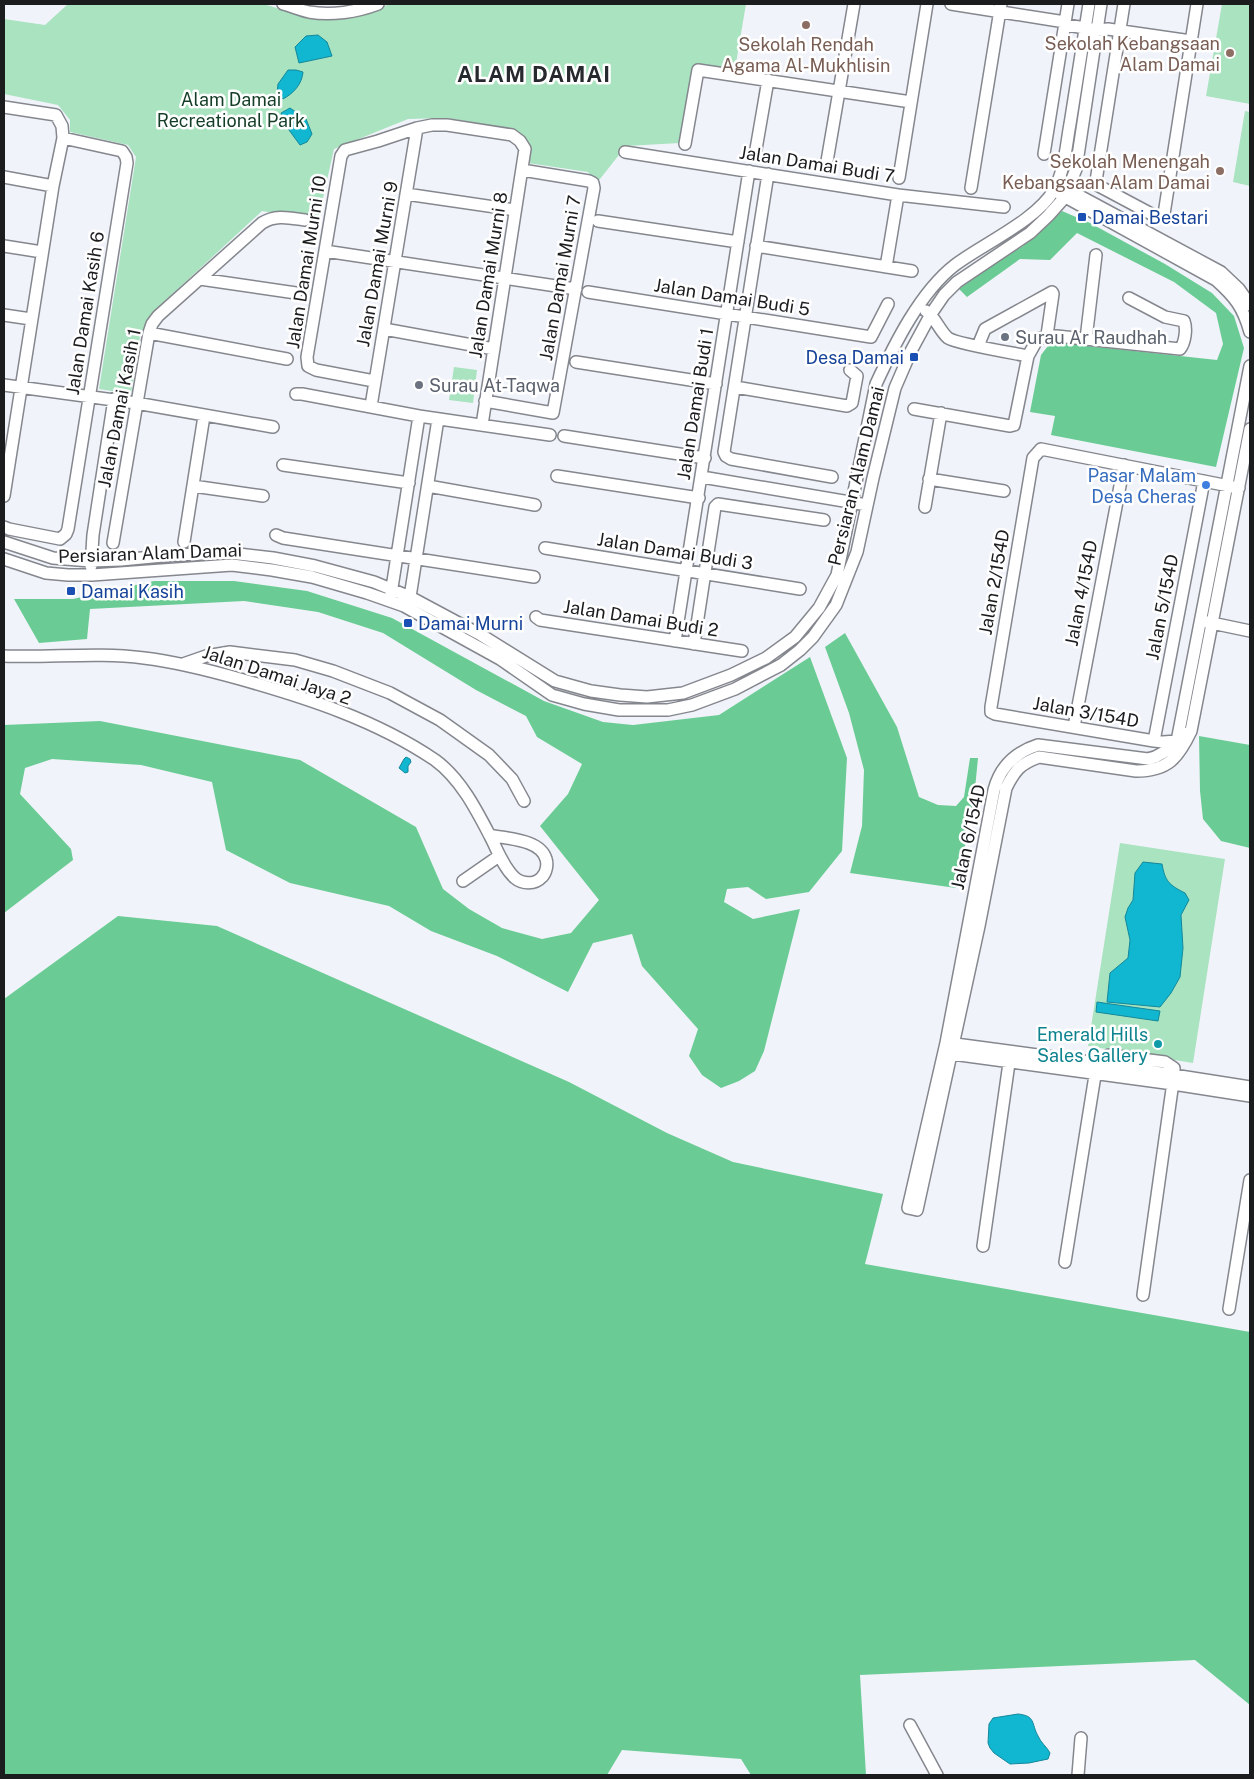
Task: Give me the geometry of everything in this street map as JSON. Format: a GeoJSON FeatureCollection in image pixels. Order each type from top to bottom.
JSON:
{"type":"FeatureCollection","features":[{"type":"Feature","properties":{"kind":"street"},"geometry":{"type":"LineString","coordinates":[[283,4],[310,12],[333,13],[359,11],[378,4]]}},
{"type":"Feature","properties":{"kind":"street"},"geometry":{"type":"LineString","coordinates":[[826,167],[854,4]]}},
{"type":"Feature","properties":{"kind":"street"},"geometry":{"type":"LineString","coordinates":[[900,178],[926,4]]}},
{"type":"Feature","properties":{"kind":"street"},"geometry":{"type":"LineString","coordinates":[[950,4],[1000,8],[1065,22]]}},
{"type":"Feature","properties":{"kind":"street"},"geometry":{"type":"LineString","coordinates":[[1044,154],[1068,4]]}},
{"type":"Feature","properties":{"kind":"street","name":"Persiaran Alam Damai"},"geometry":{"type":"LineString","coordinates":[[4,542],[52,558],[121,560],[173,555],[230,553],[274,558],[315,566],[407,601],[481,635],[555,681],[591,691],[647,698],[683,693],[766,658],[795,637],[819,608],[837,575],[876,384],[918,306],[946,272],[1026,218],[1056,187],[1061,175],[1099,27],[1089,4]]}},
{"type":"Feature","properties":{"kind":"street","name":"Persiaran Alam Damai"},"geometry":{"type":"LineString","coordinates":[[407,601],[552,694],[584,704],[619,710],[668,710],[692,705],[735,689],[780,665],[800,650],[813,637],[836,605],[857,552],[895,388],[908,357],[934,318],[944,295],[957,282],[1030,233],[1069,194],[1076,169],[1101,4]]}},
{"type":"Feature","properties":{"kind":"street"},"geometry":{"type":"LineString","coordinates":[[1124,4],[1099,27],[1096,180],[1097,185],[1157,217],[1162,217],[1164,214],[1197,4]]}},
{"type":"Feature","properties":{"kind":"street"},"geometry":{"type":"LineString","coordinates":[[971,188],[1000,8]]}},
{"type":"Feature","properties":{"kind":"street"},"geometry":{"type":"LineString","coordinates":[[1065,22],[1068,18],[1099,27],[1191,41]]}},
{"type":"Feature","properties":{"kind":"street"},"geometry":{"type":"LineString","coordinates":[[685,144],[698,70],[911,102]]}},
{"type":"Feature","properties":{"kind":"street"},"geometry":{"type":"LineString","coordinates":[[755,155],[768,80]]}},
{"type":"Feature","properties":{"kind":"street"},"geometry":{"type":"LineString","coordinates":[[4,107],[56,115],[62,126],[63,138],[53,186],[21,387],[7,455],[4,496]]}},
{"type":"Feature","properties":{"kind":"street","name":"Jalan Damai Murni 8"},"geometry":{"type":"LineString","coordinates":[[417,128],[447,125],[512,135],[525,149],[482,425]]}},
{"type":"Feature","properties":{"kind":"street","name":"Jalan Damai Murni 10"},"geometry":{"type":"LineString","coordinates":[[374,381],[316,370],[308,366],[307,357],[341,156],[345,150],[417,128]]}},
{"type":"Feature","properties":{"kind":"street","name":"Jalan Damai Murni 9"},"geometry":{"type":"LineString","coordinates":[[371,406],[417,128]]}},
{"type":"Feature","properties":{"kind":"street","name":"Jalan Damai Kasih 6"},"geometry":{"type":"LineString","coordinates":[[4,527],[60,539],[68,529],[127,163],[122,150],[63,138]]}},
{"type":"Feature","properties":{"kind":"street","name":"Jalan Damai Budi 7"},"geometry":{"type":"LineString","coordinates":[[625,152],[898,195],[1004,207]]}},
{"type":"Feature","properties":{"kind":"street","name":"Jalan Damai Murni 7"},"geometry":{"type":"LineString","coordinates":[[485,401],[553,413],[582,290],[594,188],[593,183],[589,180],[522,170]]}},
{"type":"Feature","properties":{"kind":"street","name":"Jalan Damai Budi 1"},"geometry":{"type":"LineString","coordinates":[[675,641],[749,171]]}},
{"type":"Feature","properties":{"kind":"street"},"geometry":{"type":"LineString","coordinates":[[768,174],[724,452],[730,459],[832,477]]}},
{"type":"Feature","properties":{"kind":"street"},"geometry":{"type":"LineString","coordinates":[[4,177],[53,186]]}},
{"type":"Feature","properties":{"kind":"street"},"geometry":{"type":"LineString","coordinates":[[1056,187],[1221,272],[1239,289],[1250,305]]}},
{"type":"Feature","properties":{"kind":"street"},"geometry":{"type":"LineString","coordinates":[[406,194],[515,210]]}},
{"type":"Feature","properties":{"kind":"street"},"geometry":{"type":"LineString","coordinates":[[1069,194],[1216,280],[1232,295],[1244,311],[1250,332]]}},
{"type":"Feature","properties":{"kind":"street"},"geometry":{"type":"LineString","coordinates":[[886,267],[898,195]]}},
{"type":"Feature","properties":{"kind":"street","name":"Jalan Damai Kasih 1"},"geometry":{"type":"LineString","coordinates":[[113,543],[136,402],[152,324],[158,316],[269,219],[286,217],[306,220]]}},
{"type":"Feature","properties":{"kind":"street"},"geometry":{"type":"LineString","coordinates":[[598,221],[738,242]]}},
{"type":"Feature","properties":{"kind":"street"},"geometry":{"type":"LineString","coordinates":[[4,246],[42,252]]}},
{"type":"Feature","properties":{"kind":"street"},"geometry":{"type":"LineString","coordinates":[[756,246],[912,271]]}},
{"type":"Feature","properties":{"kind":"street","name":"Jalan Damai Budi 5"},"geometry":{"type":"LineString","coordinates":[[325,251],[505,277],[871,337],[888,304]]}},
{"type":"Feature","properties":{"kind":"street"},"geometry":{"type":"LineString","coordinates":[[1086,339],[1096,255]]}},
{"type":"Feature","properties":{"kind":"street"},"geometry":{"type":"LineString","coordinates":[[200,279],[296,293]]}},
{"type":"Feature","properties":{"kind":"street"},"geometry":{"type":"LineString","coordinates":[[978,346],[986,329],[1052,292],[1047,334]]}},
{"type":"Feature","properties":{"kind":"street"},"geometry":{"type":"LineString","coordinates":[[914,409],[1010,426],[1014,424],[1028,356],[1037,340],[1047,334],[1180,349],[1182,347],[1185,330],[1184,321],[1165,317],[1129,298]]}},
{"type":"Feature","properties":{"kind":"street"},"geometry":{"type":"LineString","coordinates":[[918,306],[934,318],[945,335],[956,341],[1028,356]]}},
{"type":"Feature","properties":{"kind":"street"},"geometry":{"type":"LineString","coordinates":[[4,315],[31,319]]}},
{"type":"Feature","properties":{"kind":"street"},"geometry":{"type":"LineString","coordinates":[[384,329],[494,349]]}},
{"type":"Feature","properties":{"kind":"street"},"geometry":{"type":"LineString","coordinates":[[149,333],[287,359]]}},
{"type":"Feature","properties":{"kind":"street"},"geometry":{"type":"LineString","coordinates":[[576,362],[716,384]]}},
{"type":"Feature","properties":{"kind":"street"},"geometry":{"type":"LineString","coordinates":[[1176,741],[1250,366]]}},
{"type":"Feature","properties":{"kind":"street"},"geometry":{"type":"LineString","coordinates":[[735,387],[847,406],[852,403],[857,376],[850,370]]}},
{"type":"Feature","properties":{"kind":"street"},"geometry":{"type":"LineString","coordinates":[[4,384],[136,402],[204,416],[273,427]]}},
{"type":"Feature","properties":{"kind":"street"},"geometry":{"type":"LineString","coordinates":[[296,394],[419,416],[550,435]]}},
{"type":"Feature","properties":{"kind":"street"},"geometry":{"type":"LineString","coordinates":[[92,575],[90,560],[114,400]]}},
{"type":"Feature","properties":{"kind":"street"},"geometry":{"type":"LineString","coordinates":[[925,507],[941,413]]}},
{"type":"Feature","properties":{"kind":"street"},"geometry":{"type":"LineString","coordinates":[[184,542],[204,416]]}},
{"type":"Feature","properties":{"kind":"street"},"geometry":{"type":"LineString","coordinates":[[391,595],[419,416]]}},
{"type":"Feature","properties":{"kind":"street"},"geometry":{"type":"LineString","coordinates":[[407,601],[416,558],[438,418]]}},
{"type":"Feature","properties":{"kind":"street","name":"Jalan 6/154D"},"geometry":{"type":"LineString","coordinates":[[912,1209],[1006,788],[1013,773],[1025,762],[1039,757],[1136,771],[1152,771],[1174,759],[1183,748],[1191,731],[1250,429]]}},
{"type":"Feature","properties":{"kind":"street"},"geometry":{"type":"LineString","coordinates":[[564,436],[705,458]]}},
{"type":"Feature","properties":{"kind":"street","name":"Jalan 2/154D"},"geometry":{"type":"LineString","coordinates":[[991,712],[990,707],[1033,458],[1041,449],[1124,465]]}},
{"type":"Feature","properties":{"kind":"street"},"geometry":{"type":"LineString","coordinates":[[411,469],[418,459],[427,458],[431,463]]}},
{"type":"Feature","properties":{"kind":"street"},"geometry":{"type":"LineString","coordinates":[[283,465],[409,483]]}},
{"type":"Feature","properties":{"kind":"street"},"geometry":{"type":"LineString","coordinates":[[1124,465],[1239,488]]}},
{"type":"Feature","properties":{"kind":"street","name":"Jalan 4/154D"},"geometry":{"type":"LineString","coordinates":[[1074,727],[1124,465]]}},
{"type":"Feature","properties":{"kind":"street"},"geometry":{"type":"LineString","coordinates":[[558,476],[698,498]]}},
{"type":"Feature","properties":{"kind":"street"},"geometry":{"type":"LineString","coordinates":[[702,477],[867,505]]}},
{"type":"Feature","properties":{"kind":"street"},"geometry":{"type":"LineString","coordinates":[[832,498],[848,492],[857,477]]}},
{"type":"Feature","properties":{"kind":"street"},"geometry":{"type":"LineString","coordinates":[[929,479],[1004,490]]}},
{"type":"Feature","properties":{"kind":"street","name":"Jalan 5/154D"},"geometry":{"type":"LineString","coordinates":[[1154,741],[1204,481]]}},
{"type":"Feature","properties":{"kind":"street"},"geometry":{"type":"LineString","coordinates":[[192,486],[263,496]]}},
{"type":"Feature","properties":{"kind":"street"},"geometry":{"type":"LineString","coordinates":[[428,486],[535,505]]}},
{"type":"Feature","properties":{"kind":"street"},"geometry":{"type":"LineString","coordinates":[[832,498],[846,509],[847,525]]}},
{"type":"Feature","properties":{"kind":"street"},"geometry":{"type":"LineString","coordinates":[[694,644],[715,507],[718,504],[824,520]]}},
{"type":"Feature","properties":{"kind":"street"},"geometry":{"type":"LineString","coordinates":[[276,535],[283,538],[534,577]]}},
{"type":"Feature","properties":{"kind":"street","name":"Jalan Damai Budi 3"},"geometry":{"type":"LineString","coordinates":[[545,548],[800,589]]}},
{"type":"Feature","properties":{"kind":"street","name":"Persiaran Alam Damai"},"geometry":{"type":"LineString","coordinates":[[4,559],[46,573],[92,575],[232,565],[312,577],[391,595]]}},
{"type":"Feature","properties":{"kind":"street"},"geometry":{"type":"LineString","coordinates":[[1215,610],[1215,616],[1224,626]]}},
{"type":"Feature","properties":{"kind":"street","name":"Jalan Damai Budi 2"},"geometry":{"type":"LineString","coordinates":[[536,617],[540,620],[742,651]]}},
{"type":"Feature","properties":{"kind":"street"},"geometry":{"type":"LineString","coordinates":[[1200,621],[1250,631]]}},
{"type":"Feature","properties":{"kind":"street"},"geometry":{"type":"LineString","coordinates":[[1208,643],[1211,633],[1224,626]]}},
{"type":"Feature","properties":{"kind":"street"},"geometry":{"type":"LineString","coordinates":[[183,664],[206,656],[230,652],[295,660],[333,671],[390,693],[440,720],[489,755],[512,779],[524,801]]}},
{"type":"Feature","properties":{"kind":"street","name":"Jalan Damai Jaya 2"},"geometry":{"type":"LineString","coordinates":[[4,656],[80,655],[142,657],[183,664],[279,690],[328,706],[395,736],[435,760],[452,774],[464,791],[490,835],[499,856],[514,877],[521,882],[537,881],[544,876],[546,861],[543,853],[535,846],[490,835]]}},
{"type":"Feature","properties":{"kind":"street"},"geometry":{"type":"LineString","coordinates":[[619,710],[620,695]]}},
{"type":"Feature","properties":{"kind":"street","name":"Jalan 3/154D"},"geometry":{"type":"LineString","coordinates":[[991,712],[1154,741],[1176,741]]}},
{"type":"Feature","properties":{"kind":"street"},"geometry":{"type":"LineString","coordinates":[[1176,741],[1191,731]]}},
{"type":"Feature","properties":{"kind":"street","name":"Jalan 6/154D"},"geometry":{"type":"LineString","coordinates":[[949,1048],[994,790],[1004,768],[1024,750],[1038,745],[1148,759],[1158,757],[1176,741]]}},
{"type":"Feature","properties":{"kind":"street"},"geometry":{"type":"LineString","coordinates":[[463,881],[499,856]]}},
{"type":"Feature","properties":{"kind":"street"},"geometry":{"type":"LineString","coordinates":[[949,1048],[1174,1079],[1250,1087]]}},
{"type":"Feature","properties":{"kind":"street"},"geometry":{"type":"LineString","coordinates":[[983,1246],[1010,1056]]}},
{"type":"Feature","properties":{"kind":"street"},"geometry":{"type":"LineString","coordinates":[[1065,1262],[1097,1068]]}},
{"type":"Feature","properties":{"kind":"street"},"geometry":{"type":"LineString","coordinates":[[1174,1079],[1250,1096]]}},
{"type":"Feature","properties":{"kind":"street"},"geometry":{"type":"LineString","coordinates":[[1143,1295],[1174,1079]]}},
{"type":"Feature","properties":{"kind":"street"},"geometry":{"type":"LineString","coordinates":[[1229,1309],[1250,1180]]}},
{"type":"Feature","properties":{"kind":"street"},"geometry":{"type":"LineString","coordinates":[[910,1725],[937,1775]]}},
{"type":"Feature","properties":{"kind":"street"},"geometry":{"type":"LineString","coordinates":[[1078,1775],[1081,1738]]}},
{"type":"Feature","properties":{"kind":"green space","name":"Alam Damai Recreational Park"},"geometry":{"type":"Polygon","coordinates":[[[68,4],[263,4],[298,14],[357,16],[390,4],[746,4],[735,69],[697,65],[680,143],[626,146],[596,184],[588,172],[528,163],[531,146],[514,129],[447,118],[408,119],[334,149],[318,220],[262,211],[154,311],[140,337],[131,394],[99,389],[136,157],[128,145],[70,132],[70,120],[58,105],[4,94],[4,19],[45,25],[68,4]]]}},
{"type":"Feature","properties":{"kind":"green space","name":"Sekolah Kebangsaan Alam Damai"},"geometry":{"type":"Polygon","coordinates":[[[1222,4],[1250,4],[1250,104],[1206,96],[1222,4]]]}},
{"type":"Feature","properties":{"kind":"green space"},"geometry":{"type":"Polygon","coordinates":[[[1245,111],[1250,112],[1250,186],[1233,182],[1245,111]]]}},
{"type":"Feature","properties":{"kind":"green space"},"geometry":{"type":"Polygon","coordinates":[[[1062,211],[1090,223],[1165,264],[1212,293],[1234,316],[1244,348],[1216,467],[1051,435],[1055,416],[1030,412],[1041,355],[1051,342],[1217,360],[1223,344],[1216,313],[1174,282],[1077,233],[1050,260],[1020,259],[967,297],[959,289],[986,269],[1023,246],[1062,211]]]}},
{"type":"Feature","properties":{"kind":"green space"},"geometry":{"type":"Polygon","coordinates":[[[454,367],[477,370],[473,403],[449,400],[454,367]]]}},
{"type":"Feature","properties":{"kind":"green space"},"geometry":{"type":"Polygon","coordinates":[[[154,581],[234,581],[307,591],[392,618],[544,701],[603,722],[633,725],[719,715],[810,657],[847,758],[842,851],[809,892],[766,899],[748,887],[727,889],[724,902],[753,919],[800,909],[764,1051],[755,1071],[739,1081],[721,1088],[702,1075],[689,1056],[698,1029],[642,966],[632,934],[593,943],[568,992],[497,956],[431,931],[389,906],[290,883],[226,850],[212,782],[141,765],[52,759],[25,768],[20,794],[71,849],[73,860],[4,913],[4,725],[100,721],[300,760],[416,827],[443,889],[469,909],[502,928],[542,939],[571,933],[599,900],[540,826],[568,794],[582,764],[537,737],[526,716],[476,690],[383,633],[318,612],[244,601],[90,609],[87,639],[39,643],[14,599],[73,599],[154,581]]]}},
{"type":"Feature","properties":{"kind":"green space"},"geometry":{"type":"Polygon","coordinates":[[[845,633],[897,727],[919,797],[938,805],[956,806],[964,797],[970,758],[978,758],[973,809],[956,888],[850,873],[862,826],[864,770],[849,713],[825,647],[845,633]]]}},
{"type":"Feature","properties":{"kind":"green space"},"geometry":{"type":"Polygon","coordinates":[[[1199,736],[1250,745],[1250,848],[1221,841],[1203,819],[1200,791],[1199,736]]]}},
{"type":"Feature","properties":{"kind":"green space"},"geometry":{"type":"Polygon","coordinates":[[[1120,843],[1225,859],[1193,1063],[1088,1046],[1120,843]]]}},
{"type":"Feature","properties":{"kind":"green space"},"geometry":{"type":"Polygon","coordinates":[[[118,916],[217,926],[569,1082],[667,1133],[733,1162],[883,1194],[865,1264],[1250,1332],[1250,1705],[1195,1660],[860,1675],[866,1775],[751,1775],[741,1759],[622,1750],[607,1775],[4,1775],[4,999],[118,916]]]}},
{"type":"Feature","properties":{"kind":"water"},"geometry":{"type":"Polygon","coordinates":[[[318,35],[327,42],[332,56],[299,63],[295,47],[306,36],[318,35]]]}},
{"type":"Feature","properties":{"kind":"water"},"geometry":{"type":"Polygon","coordinates":[[[288,70],[303,72],[297,88],[283,99],[277,93],[278,84],[288,70]]]}},
{"type":"Feature","properties":{"kind":"water"},"geometry":{"type":"Polygon","coordinates":[[[290,108],[306,119],[312,134],[307,142],[300,145],[289,130],[281,113],[290,108]]]}},
{"type":"Feature","properties":{"kind":"water"},"geometry":{"type":"Polygon","coordinates":[[[406,757],[411,762],[408,766],[408,772],[405,773],[399,768],[406,757]]]}},
{"type":"Feature","properties":{"kind":"water"},"geometry":{"type":"Polygon","coordinates":[[[1143,862],[1162,864],[1169,882],[1185,893],[1189,900],[1181,915],[1183,948],[1180,977],[1160,1007],[1107,1002],[1110,973],[1128,958],[1130,940],[1125,917],[1133,900],[1135,873],[1143,862]]]}},
{"type":"Feature","properties":{"kind":"water"},"geometry":{"type":"Polygon","coordinates":[[[1097,1002],[1160,1011],[1158,1021],[1096,1012],[1097,1002]]]}},
{"type":"Feature","properties":{"kind":"water"},"geometry":{"type":"Polygon","coordinates":[[[1018,1714],[1028,1716],[1032,1721],[1039,1738],[1050,1753],[1048,1759],[1010,1764],[990,1748],[988,1743],[989,1724],[993,1718],[1018,1714]]]}},
{"type":"Feature","properties":{"kind":"place","name":"Sekolah Rendah Agama Al-Mukhlisin"},"geometry":{"type":"Point","coordinates":[806,25]}},
{"type":"Feature","properties":{"kind":"place","name":"Sekolah Kebangsaan Alam Damai"},"geometry":{"type":"Point","coordinates":[1230,53]}},
{"type":"Feature","properties":{"kind":"place","name":"Sekolah Menengah Kebangsaan Alam Damai"},"geometry":{"type":"Point","coordinates":[1220,171]}},
{"type":"Feature","properties":{"kind":"place","name":"Damai Bestari"},"geometry":{"type":"Point","coordinates":[1082,217]}},
{"type":"Feature","properties":{"kind":"place","name":"Surau Ar Raudhah"},"geometry":{"type":"Point","coordinates":[1005,337]}},
{"type":"Feature","properties":{"kind":"place","name":"Desa Damai"},"geometry":{"type":"Point","coordinates":[914,357]}},
{"type":"Feature","properties":{"kind":"place","name":"Surau At-Taqwa"},"geometry":{"type":"Point","coordinates":[419,385]}},
{"type":"Feature","properties":{"kind":"place","name":"Pasar Malam Desa Cheras"},"geometry":{"type":"Point","coordinates":[1206,485]}},
{"type":"Feature","properties":{"kind":"place","name":"Damai Kasih"},"geometry":{"type":"Point","coordinates":[71,591]}},
{"type":"Feature","properties":{"kind":"place","name":"Damai Murni"},"geometry":{"type":"Point","coordinates":[408,623]}},
{"type":"Feature","properties":{"kind":"place","name":"Emerald Hills Sales Gallery"},"geometry":{"type":"Point","coordinates":[1158,1044]}},
{"type":"Feature","properties":{"kind":"district","name":"ALAM DAMAI"},"geometry":{"type":"Point","coordinates":[534,74]}}]}
